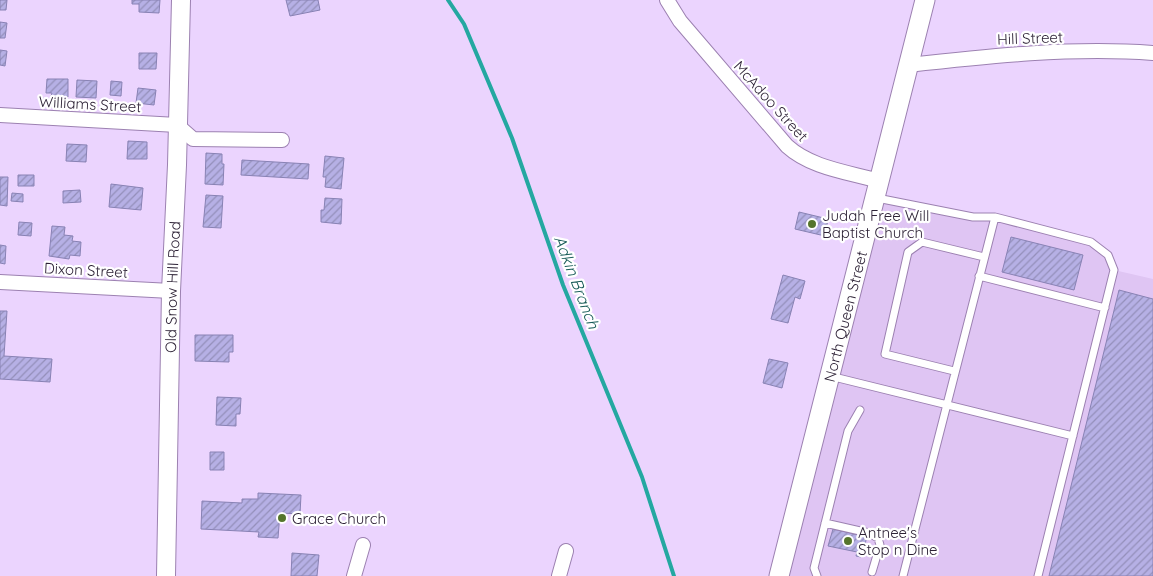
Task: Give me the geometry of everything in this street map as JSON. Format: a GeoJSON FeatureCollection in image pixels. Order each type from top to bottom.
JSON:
{"type":"FeatureCollection","features":[{"type":"Feature","properties":{"kind":"main road","name":"North Queen Street"},"geometry":{"type":"LineString","coordinates":[[779,576],[925,0]]}},
{"type":"Feature","properties":{"kind":"street","name":"Old Snow Hill Road"},"geometry":{"type":"LineString","coordinates":[[166,576],[171,291],[177,165],[181,0]]}},
{"type":"Feature","properties":{"kind":"street","name":"McAdoo Street"},"geometry":{"type":"LineString","coordinates":[[667,0],[680,22],[787,146],[806,160],[877,189]]}},
{"type":"Feature","properties":{"kind":"street","name":"Hill Street"},"geometry":{"type":"LineString","coordinates":[[908,65],[1005,54],[1126,51],[1153,53]]}},
{"type":"Feature","properties":{"kind":"street","name":"Williams Street"},"geometry":{"type":"LineString","coordinates":[[0,115],[177,125]]}},
{"type":"Feature","properties":{"kind":"street"},"geometry":{"type":"LineString","coordinates":[[177,125],[193,139],[282,140]]}},
{"type":"Feature","properties":{"kind":"street","name":"Dixon Street"},"geometry":{"type":"LineString","coordinates":[[0,282],[171,291]]}},
{"type":"Feature","properties":{"kind":"street"},"geometry":{"type":"LineString","coordinates":[[354,576],[363,545]]}},
{"type":"Feature","properties":{"kind":"street"},"geometry":{"type":"LineString","coordinates":[[559,576],[566,551]]}},
{"type":"Feature","properties":{"kind":"lane"},"geometry":{"type":"LineString","coordinates":[[877,189],[973,217],[995,217],[1091,242],[1108,254],[1114,270],[1038,576]]}},
{"type":"Feature","properties":{"kind":"lane"},"geometry":{"type":"LineString","coordinates":[[903,576],[995,217]]}},
{"type":"Feature","properties":{"kind":"lane"},"geometry":{"type":"LineString","coordinates":[[954,371],[885,354],[908,252],[922,242],[984,258]]}},
{"type":"Feature","properties":{"kind":"lane"},"geometry":{"type":"LineString","coordinates":[[979,276],[1105,308]]}},
{"type":"Feature","properties":{"kind":"lane"},"geometry":{"type":"LineString","coordinates":[[830,376],[1073,436]]}},
{"type":"Feature","properties":{"kind":"lane"},"geometry":{"type":"LineString","coordinates":[[817,576],[814,568],[848,431],[860,410]]}},
{"type":"Feature","properties":{"kind":"lane"},"geometry":{"type":"LineString","coordinates":[[825,523],[868,533],[878,538],[880,545],[872,572]]}},
{"type":"Feature","properties":{"kind":"shaded area"},"geometry":{"type":"Polygon","coordinates":[[[875,197],[995,217],[1091,242],[1108,255],[1114,270],[1153,279],[1153,576],[779,576],[875,197]]]}},
{"type":"Feature","properties":{"kind":"building"},"geometry":{"type":"Polygon","coordinates":[[[0,0],[7,0],[6,10],[0,10],[0,0]]]}},
{"type":"Feature","properties":{"kind":"building"},"geometry":{"type":"Polygon","coordinates":[[[132,0],[160,0],[159,13],[139,12],[139,4],[132,4],[132,0]]]}},
{"type":"Feature","properties":{"kind":"building"},"geometry":{"type":"Polygon","coordinates":[[[286,0],[318,0],[320,10],[290,16],[286,0]]]}},
{"type":"Feature","properties":{"kind":"building"},"geometry":{"type":"Polygon","coordinates":[[[0,22],[7,23],[5,38],[0,38],[0,22]]]}},
{"type":"Feature","properties":{"kind":"building"},"geometry":{"type":"Polygon","coordinates":[[[0,50],[7,51],[5,66],[0,65],[0,50]]]}},
{"type":"Feature","properties":{"kind":"building"},"geometry":{"type":"Polygon","coordinates":[[[139,53],[157,53],[156,69],[139,69],[139,53]]]}},
{"type":"Feature","properties":{"kind":"building"},"geometry":{"type":"Polygon","coordinates":[[[47,79],[68,79],[68,97],[51,96],[52,93],[46,93],[47,79]]]}},
{"type":"Feature","properties":{"kind":"building"},"geometry":{"type":"Polygon","coordinates":[[[77,80],[97,81],[96,98],[76,97],[77,80]]]}},
{"type":"Feature","properties":{"kind":"building"},"geometry":{"type":"Polygon","coordinates":[[[111,81],[122,82],[121,96],[110,95],[111,81]]]}},
{"type":"Feature","properties":{"kind":"building"},"geometry":{"type":"Polygon","coordinates":[[[138,88],[156,90],[154,105],[136,103],[138,88]]]}},
{"type":"Feature","properties":{"kind":"building"},"geometry":{"type":"Polygon","coordinates":[[[128,141],[147,142],[147,159],[127,159],[128,141]]]}},
{"type":"Feature","properties":{"kind":"building"},"geometry":{"type":"Polygon","coordinates":[[[67,144],[87,145],[86,162],[66,161],[67,144]]]}},
{"type":"Feature","properties":{"kind":"building"},"geometry":{"type":"Polygon","coordinates":[[[206,153],[222,154],[222,164],[224,164],[223,185],[205,184],[206,153]]]}},
{"type":"Feature","properties":{"kind":"building"},"geometry":{"type":"Polygon","coordinates":[[[325,156],[344,158],[341,189],[325,187],[326,177],[323,177],[325,156]]]}},
{"type":"Feature","properties":{"kind":"building"},"geometry":{"type":"Polygon","coordinates":[[[242,160],[309,164],[308,179],[241,175],[242,160]]]}},
{"type":"Feature","properties":{"kind":"building"},"geometry":{"type":"Polygon","coordinates":[[[18,175],[34,175],[34,186],[18,186],[18,175]]]}},
{"type":"Feature","properties":{"kind":"building"},"geometry":{"type":"Polygon","coordinates":[[[0,177],[8,177],[7,206],[0,205],[0,177]]]}},
{"type":"Feature","properties":{"kind":"building"},"geometry":{"type":"Polygon","coordinates":[[[111,184],[143,188],[141,210],[109,207],[111,184]]]}},
{"type":"Feature","properties":{"kind":"building"},"geometry":{"type":"Polygon","coordinates":[[[80,190],[81,202],[63,203],[63,191],[80,190]]]}},
{"type":"Feature","properties":{"kind":"building"},"geometry":{"type":"Polygon","coordinates":[[[12,193],[23,194],[23,202],[11,201],[12,193]]]}},
{"type":"Feature","properties":{"kind":"building"},"geometry":{"type":"Polygon","coordinates":[[[206,195],[223,196],[221,228],[203,227],[206,195]]]}},
{"type":"Feature","properties":{"kind":"building"},"geometry":{"type":"Polygon","coordinates":[[[325,198],[342,199],[341,224],[321,222],[321,210],[324,210],[325,198]]]}},
{"type":"Feature","properties":{"kind":"building","name":"Judah Free Will Baptist Church"},"geometry":{"type":"Polygon","coordinates":[[[799,212],[828,219],[825,236],[795,229],[799,212]]]}},
{"type":"Feature","properties":{"kind":"building"},"geometry":{"type":"Polygon","coordinates":[[[19,222],[32,223],[31,236],[18,235],[19,222]]]}},
{"type":"Feature","properties":{"kind":"building"},"geometry":{"type":"Polygon","coordinates":[[[52,226],[65,227],[64,235],[73,236],[72,241],[81,242],[80,256],[70,255],[69,259],[49,256],[52,226]]]}},
{"type":"Feature","properties":{"kind":"building"},"geometry":{"type":"Polygon","coordinates":[[[1011,237],[1083,255],[1074,290],[1002,272],[1011,237]]]}},
{"type":"Feature","properties":{"kind":"building"},"geometry":{"type":"Polygon","coordinates":[[[0,245],[6,246],[5,264],[0,263],[0,245]]]}},
{"type":"Feature","properties":{"kind":"building"},"geometry":{"type":"Polygon","coordinates":[[[783,275],[805,281],[800,299],[795,297],[788,323],[771,319],[783,275]]]}},
{"type":"Feature","properties":{"kind":"building"},"geometry":{"type":"Polygon","coordinates":[[[1119,290],[1153,299],[1153,576],[1049,576],[1119,290]]]}},
{"type":"Feature","properties":{"kind":"building"},"geometry":{"type":"Polygon","coordinates":[[[0,311],[7,311],[4,356],[52,359],[50,382],[0,379],[0,311]]]}},
{"type":"Feature","properties":{"kind":"building"},"geometry":{"type":"Polygon","coordinates":[[[195,335],[233,335],[233,352],[229,352],[229,362],[195,361],[195,335]]]}},
{"type":"Feature","properties":{"kind":"building"},"geometry":{"type":"Polygon","coordinates":[[[769,359],[788,363],[782,388],[763,383],[769,359]]]}},
{"type":"Feature","properties":{"kind":"building"},"geometry":{"type":"Polygon","coordinates":[[[217,397],[241,398],[240,414],[236,414],[236,426],[216,425],[217,397]]]}},
{"type":"Feature","properties":{"kind":"building"},"geometry":{"type":"Polygon","coordinates":[[[210,452],[224,452],[224,470],[210,470],[210,452]]]}},
{"type":"Feature","properties":{"kind":"building"},"geometry":{"type":"Polygon","coordinates":[[[258,493],[301,495],[300,514],[280,513],[278,538],[258,537],[259,532],[201,529],[202,501],[242,503],[242,499],[258,499],[258,493]]]}},
{"type":"Feature","properties":{"kind":"building","name":"Antnee's Stop n Dine"},"geometry":{"type":"Polygon","coordinates":[[[833,529],[867,537],[865,544],[874,547],[872,554],[862,552],[861,557],[856,556],[857,552],[828,546],[833,529]]]}},
{"type":"Feature","properties":{"kind":"building"},"geometry":{"type":"Polygon","coordinates":[[[292,553],[319,555],[317,576],[291,576],[292,553]]]}},
{"type":"Feature","properties":{"kind":"waterway","name":"Adkin Branch"},"geometry":{"type":"LineString","coordinates":[[448,0],[464,24],[512,138],[563,285],[642,477],[674,576]]}},
{"type":"Feature","properties":{"kind":"place","name":"Judah Free Will Baptist Church"},"geometry":{"type":"Point","coordinates":[812,224]}},
{"type":"Feature","properties":{"kind":"place","name":"Grace Church"},"geometry":{"type":"Point","coordinates":[282,518]}},
{"type":"Feature","properties":{"kind":"place","name":"Antnee's Stop n Dine"},"geometry":{"type":"Point","coordinates":[848,541]}}]}
